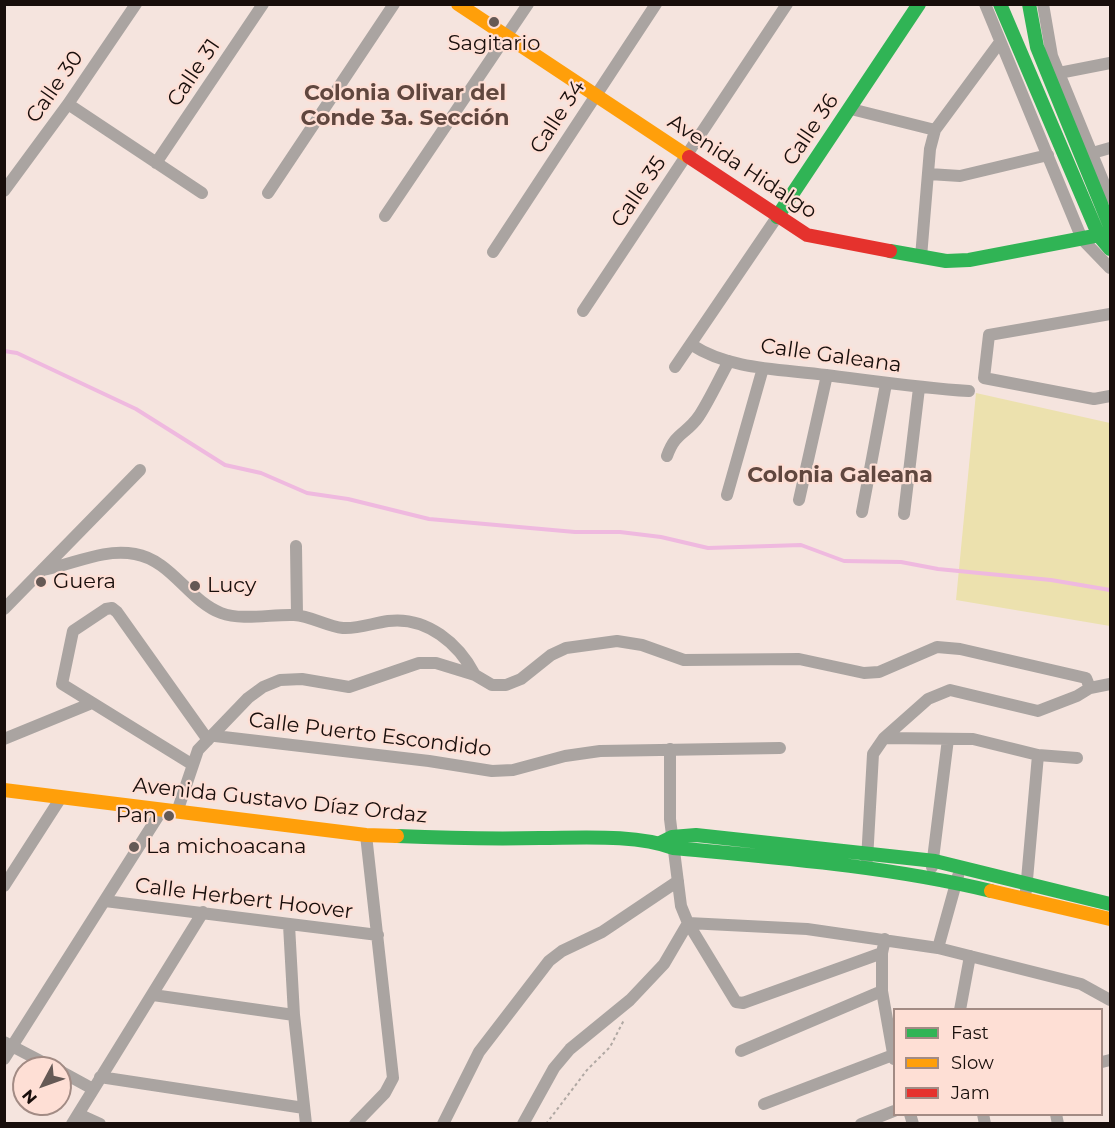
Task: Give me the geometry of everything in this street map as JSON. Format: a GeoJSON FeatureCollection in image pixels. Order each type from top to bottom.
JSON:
{"type":"FeatureCollection","features":[{"type":"Feature","properties":{"kind":"street","name":"Calle 30"},"geometry":{"type":"LineString","coordinates":[[4,191],[68,104],[135,4]]}},
{"type":"Feature","properties":{"kind":"street","name":"Calle 31"},"geometry":{"type":"LineString","coordinates":[[156,163],[263,4]]}},
{"type":"Feature","properties":{"kind":"street"},"geometry":{"type":"LineString","coordinates":[[268,193],[394,4]]}},
{"type":"Feature","properties":{"kind":"street","name":"Avenida Hidalgo"},"geometry":{"type":"LineString","coordinates":[[458,4],[807,235],[946,261],[969,260],[1107,232]]}},
{"type":"Feature","properties":{"kind":"street"},"geometry":{"type":"LineString","coordinates":[[386,216],[528,4]]}},
{"type":"Feature","properties":{"kind":"street","name":"Calle 34"},"geometry":{"type":"LineString","coordinates":[[494,252],[656,4]]}},
{"type":"Feature","properties":{"kind":"street","name":"Calle 35"},"geometry":{"type":"LineString","coordinates":[[583,311],[787,4]]}},
{"type":"Feature","properties":{"kind":"street","name":"Calle 36"},"geometry":{"type":"LineString","coordinates":[[675,367],[851,109],[918,4]]}},
{"type":"Feature","properties":{"kind":"street"},"geometry":{"type":"LineString","coordinates":[[985,4],[1082,238],[1110,268]]}},
{"type":"Feature","properties":{"kind":"street"},"geometry":{"type":"LineString","coordinates":[[1000,4],[1066,161],[1107,232]]}},
{"type":"Feature","properties":{"kind":"street"},"geometry":{"type":"LineString","coordinates":[[1029,4],[1036,47],[1110,198]]}},
{"type":"Feature","properties":{"kind":"street"},"geometry":{"type":"LineString","coordinates":[[1043,4],[1052,56],[1087,155],[1110,249]]}},
{"type":"Feature","properties":{"kind":"street"},"geometry":{"type":"LineString","coordinates":[[921,257],[930,149],[935,130],[1000,42]]}},
{"type":"Feature","properties":{"kind":"street"},"geometry":{"type":"LineString","coordinates":[[1059,73],[1110,63]]}},
{"type":"Feature","properties":{"kind":"street"},"geometry":{"type":"LineString","coordinates":[[68,104],[202,193]]}},
{"type":"Feature","properties":{"kind":"street"},"geometry":{"type":"LineString","coordinates":[[851,109],[935,130]]}},
{"type":"Feature","properties":{"kind":"street"},"geometry":{"type":"LineString","coordinates":[[1066,161],[1110,148]]}},
{"type":"Feature","properties":{"kind":"street"},"geometry":{"type":"LineString","coordinates":[[929,174],[960,176],[1048,155]]}},
{"type":"Feature","properties":{"kind":"street"},"geometry":{"type":"LineString","coordinates":[[1110,314],[989,335],[984,378],[1094,399],[1110,396]]}},
{"type":"Feature","properties":{"kind":"street","name":"Calle Galeana"},"geometry":{"type":"LineString","coordinates":[[692,345],[729,361],[763,368],[919,388],[969,391]]}},
{"type":"Feature","properties":{"kind":"street"},"geometry":{"type":"LineString","coordinates":[[667,456],[674,438],[686,431],[698,417],[729,361]]}},
{"type":"Feature","properties":{"kind":"street"},"geometry":{"type":"LineString","coordinates":[[727,495],[763,368]]}},
{"type":"Feature","properties":{"kind":"street"},"geometry":{"type":"LineString","coordinates":[[799,500],[827,375]]}},
{"type":"Feature","properties":{"kind":"street"},"geometry":{"type":"LineString","coordinates":[[862,512],[886,384]]}},
{"type":"Feature","properties":{"kind":"street"},"geometry":{"type":"LineString","coordinates":[[904,514],[919,388]]}},
{"type":"Feature","properties":{"kind":"street"},"geometry":{"type":"LineString","coordinates":[[4,609],[140,470]]}},
{"type":"Feature","properties":{"kind":"street"},"geometry":{"type":"LineString","coordinates":[[296,546],[297,615]]}},
{"type":"Feature","properties":{"kind":"street"},"geometry":{"type":"LineString","coordinates":[[42,570],[108,553],[137,554],[179,579],[204,603],[229,615],[297,615],[342,628],[357,628],[390,621],[424,627],[457,646],[475,675]]}},
{"type":"Feature","properties":{"kind":"street"},"geometry":{"type":"LineString","coordinates":[[193,765],[62,684],[73,631],[106,609],[112,608],[211,738]]}},
{"type":"Feature","properties":{"kind":"street"},"geometry":{"type":"LineString","coordinates":[[177,812],[198,750],[248,698],[262,687],[280,680],[303,679],[349,687],[419,663],[436,663],[475,675],[492,685],[506,685],[521,679],[551,656],[566,648],[616,641],[642,645],[684,660],[799,659],[864,673],[879,672],[937,647],[960,649],[1086,678],[1090,688]]}},
{"type":"Feature","properties":{"kind":"street"},"geometry":{"type":"LineString","coordinates":[[867,867],[873,754],[884,738],[914,710],[950,690],[1038,711],[1077,696],[1090,688],[1110,684]]}},
{"type":"Feature","properties":{"kind":"street"},"geometry":{"type":"LineString","coordinates":[[4,739],[92,703]]}},
{"type":"Feature","properties":{"kind":"street","name":"Calle Puerto Escondido"},"geometry":{"type":"LineString","coordinates":[[211,738],[429,761],[492,771],[513,770],[565,756],[600,751],[670,748],[780,748]]}},
{"type":"Feature","properties":{"kind":"street"},"geometry":{"type":"LineString","coordinates":[[884,738],[973,739],[1038,754],[1077,758]]}},
{"type":"Feature","properties":{"kind":"street"},"geometry":{"type":"LineString","coordinates":[[929,876],[935,861],[948,738]]}},
{"type":"Feature","properties":{"kind":"street"},"geometry":{"type":"LineString","coordinates":[[670,748],[668,843],[678,881],[681,906],[688,923],[730,996],[736,1002],[743,1003],[882,953]]}},
{"type":"Feature","properties":{"kind":"street"},"geometry":{"type":"LineString","coordinates":[[1025,897],[1038,754]]}},
{"type":"Feature","properties":{"kind":"street","name":"Avenida Gustavo Díaz Ordaz"},"geometry":{"type":"LineString","coordinates":[[4,790],[60,799],[366,835],[461,839],[550,836],[668,843],[929,876],[1110,919]]}},
{"type":"Feature","properties":{"kind":"street"},"geometry":{"type":"LineString","coordinates":[[4,886],[60,799]]}},
{"type":"Feature","properties":{"kind":"street"},"geometry":{"type":"LineString","coordinates":[[4,1059],[9,1044],[105,901],[162,810]]}},
{"type":"Feature","properties":{"kind":"street"},"geometry":{"type":"LineString","coordinates":[[355,1124],[385,1093],[393,1078],[366,835]]}},
{"type":"Feature","properties":{"kind":"street","name":"Avenida Gustavo Díaz Ordaz"},"geometry":{"type":"LineString","coordinates":[[668,843],[696,835],[935,861],[1110,904]]}},
{"type":"Feature","properties":{"kind":"street"},"geometry":{"type":"LineString","coordinates":[[938,948],[960,866]]}},
{"type":"Feature","properties":{"kind":"street"},"geometry":{"type":"LineString","coordinates":[[443,1124],[480,1052],[549,961],[562,951],[602,932],[678,881]]}},
{"type":"Feature","properties":{"kind":"street","name":"Calle Herbert Hoover"},"geometry":{"type":"LineString","coordinates":[[105,901],[378,935]]}},
{"type":"Feature","properties":{"kind":"street"},"geometry":{"type":"LineString","coordinates":[[100,1124],[75,1119],[203,912]]}},
{"type":"Feature","properties":{"kind":"street"},"geometry":{"type":"LineString","coordinates":[[688,923],[807,929],[938,948],[1081,984],[1110,1000]]}},
{"type":"Feature","properties":{"kind":"street"},"geometry":{"type":"LineString","coordinates":[[523,1124],[554,1068],[570,1049],[630,1000],[664,964],[688,923]]}},
{"type":"Feature","properties":{"kind":"street"},"geometry":{"type":"LineString","coordinates":[[289,925],[294,1015],[306,1124]]}},
{"type":"Feature","properties":{"kind":"street"},"geometry":{"type":"LineString","coordinates":[[885,939],[882,953],[882,991],[893,1052]]}},
{"type":"Feature","properties":{"kind":"street"},"geometry":{"type":"LineString","coordinates":[[960,1008],[970,956]]}},
{"type":"Feature","properties":{"kind":"street"},"geometry":{"type":"LineString","coordinates":[[741,1051],[882,991]]}},
{"type":"Feature","properties":{"kind":"street"},"geometry":{"type":"LineString","coordinates":[[153,995],[294,1015]]}},
{"type":"Feature","properties":{"kind":"street"},"geometry":{"type":"LineString","coordinates":[[9,1044],[32,1056]]}},
{"type":"Feature","properties":{"kind":"street"},"geometry":{"type":"LineString","coordinates":[[764,1104],[893,1057]]}},
{"type":"Feature","properties":{"kind":"street"},"geometry":{"type":"LineString","coordinates":[[100,1077],[304,1108]]}},
{"type":"Feature","properties":{"kind":"street"},"geometry":{"type":"LineString","coordinates":[[72,1078],[93,1089]]}},
{"type":"Feature","properties":{"kind":"street"},"geometry":{"type":"LineString","coordinates":[[861,1124],[893,1111]]}},
{"type":"Feature","properties":{"kind":"path"},"geometry":{"type":"LineString","coordinates":[[546,1124],[587,1070],[610,1047],[626,1017]]}},
{"type":"Feature","properties":{"kind":"shaded area"},"geometry":{"type":"Polygon","coordinates":[[[976,393],[1110,423],[1110,626],[956,600],[976,393]]]}},
{"type":"Feature","properties":{"kind":"waterway"},"geometry":{"type":"LineString","coordinates":[[4,351],[17,353],[136,409],[225,465],[261,473],[307,493],[348,499],[429,519],[575,532],[620,532],[661,537],[708,548],[801,545],[844,561],[901,562],[938,569],[1051,580],[1110,590]]}},
{"type":"Feature","properties":{"kind":"traffic: fast"},"geometry":{"type":"LineString","coordinates":[[777,217],[919,4]]}},
{"type":"Feature","properties":{"kind":"traffic: fast"},"geometry":{"type":"LineString","coordinates":[[1000,4],[1099,236],[1110,249]]}},
{"type":"Feature","properties":{"kind":"traffic: fast"},"geometry":{"type":"LineString","coordinates":[[1029,4],[1037,47],[1110,226]]}},
{"type":"Feature","properties":{"kind":"traffic: fast"},"geometry":{"type":"LineString","coordinates":[[890,251],[946,261],[969,260],[1110,233]]}},
{"type":"Feature","properties":{"kind":"traffic: fast"},"geometry":{"type":"LineString","coordinates":[[660,843],[672,837],[696,835],[935,861],[1110,904]]}},
{"type":"Feature","properties":{"kind":"traffic: fast"},"geometry":{"type":"LineString","coordinates":[[397,836],[625,839],[673,848],[873,869],[991,891]]}},
{"type":"Feature","properties":{"kind":"traffic: slow"},"geometry":{"type":"LineString","coordinates":[[458,4],[689,157]]}},
{"type":"Feature","properties":{"kind":"traffic: slow"},"geometry":{"type":"LineString","coordinates":[[4,790],[366,835],[397,836]]}},
{"type":"Feature","properties":{"kind":"traffic: slow"},"geometry":{"type":"LineString","coordinates":[[991,891],[1110,919]]}},
{"type":"Feature","properties":{"kind":"traffic: jam"},"geometry":{"type":"LineString","coordinates":[[689,157],[807,235],[890,251]]}},
{"type":"Feature","properties":{"kind":"place","name":"Sagitario"},"geometry":{"type":"Point","coordinates":[494,22]}},
{"type":"Feature","properties":{"kind":"place","name":"Guera"},"geometry":{"type":"Point","coordinates":[41,582]}},
{"type":"Feature","properties":{"kind":"place","name":"Lucy"},"geometry":{"type":"Point","coordinates":[195,586]}},
{"type":"Feature","properties":{"kind":"place","name":"Pan"},"geometry":{"type":"Point","coordinates":[169,816]}},
{"type":"Feature","properties":{"kind":"place","name":"La michoacana"},"geometry":{"type":"Point","coordinates":[134,847]}},
{"type":"Feature","properties":{"kind":"district","name":"Colonia Olivar del Conde 3a. Sección"},"geometry":{"type":"Point","coordinates":[405,106]}},
{"type":"Feature","properties":{"kind":"district","name":"Colonia Galeana"},"geometry":{"type":"Point","coordinates":[840,476]}}]}
